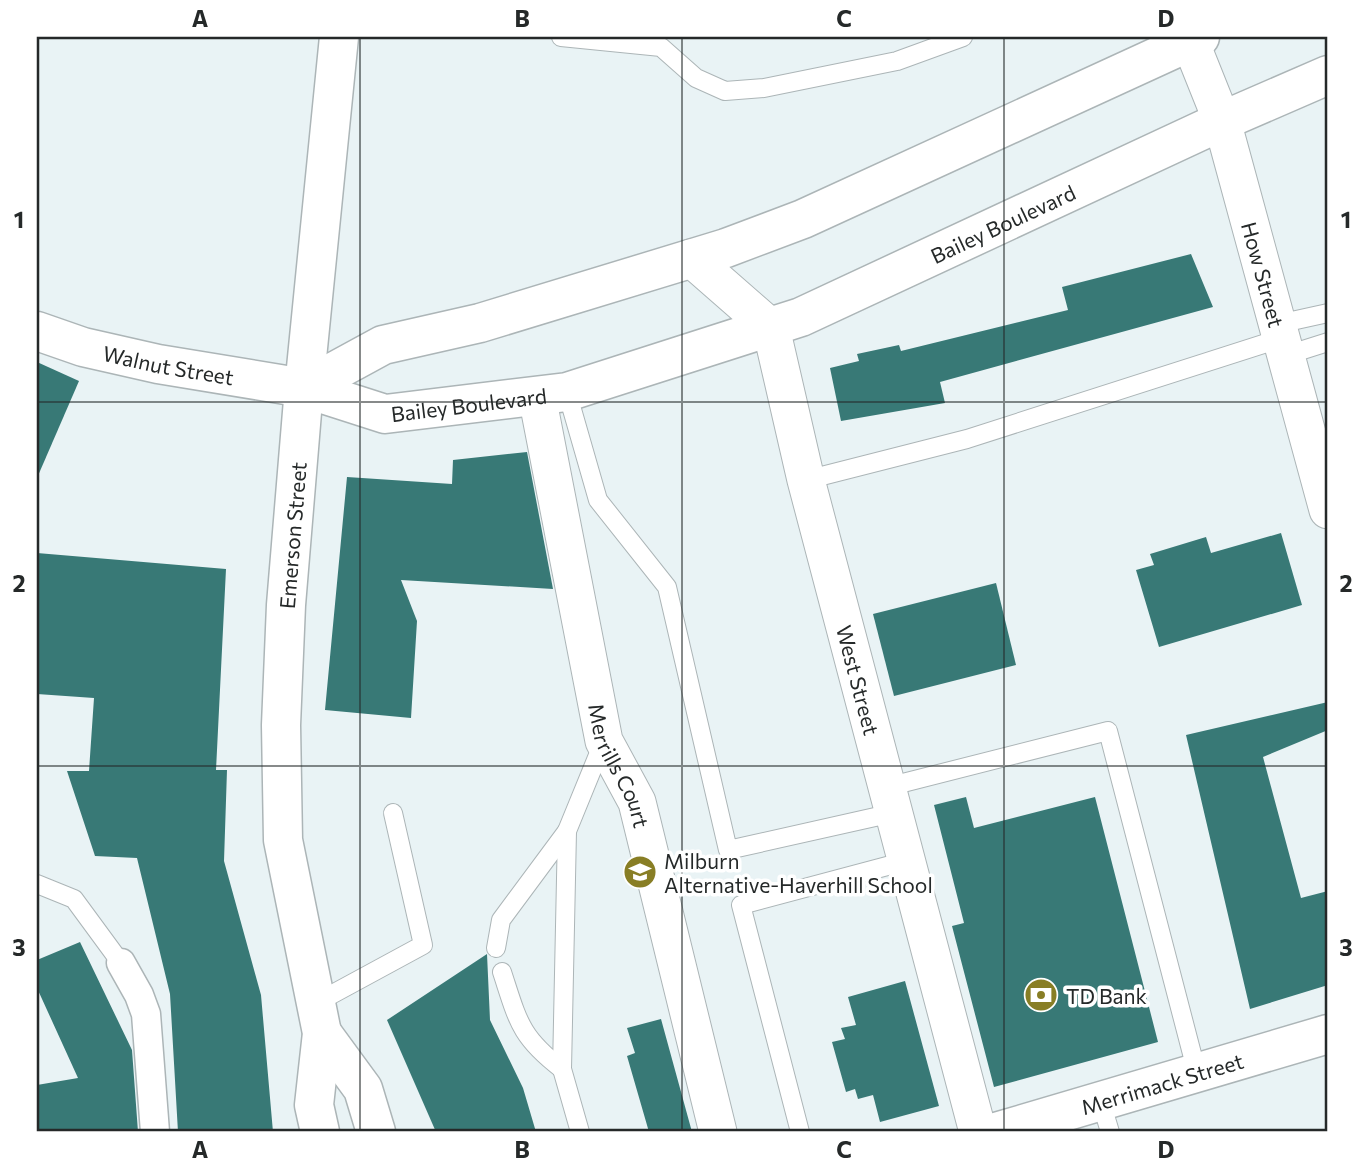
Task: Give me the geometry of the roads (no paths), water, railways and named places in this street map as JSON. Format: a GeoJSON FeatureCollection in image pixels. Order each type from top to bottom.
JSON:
{"type":"FeatureCollection","features":[{"type":"Feature","properties":{"kind":"main road","name":"Emerson Street"},"geometry":{"type":"LineString","coordinates":[[320,1132],[314,1105],[319,1018],[294,906],[283,840],[280,787],[286,605],[304,388],[340,37]]}},
{"type":"Feature","properties":{"kind":"main road"},"geometry":{"type":"LineString","coordinates":[[304,388],[383,345],[480,323],[691,258],[803,219],[1195,39]]}},
{"type":"Feature","properties":{"kind":"main road","name":"Bailey Boulevard"},"geometry":{"type":"LineString","coordinates":[[304,388],[385,414],[552,393],[771,328],[801,317],[1222,121],[1328,75]]}},
{"type":"Feature","properties":{"kind":"main road","name":"Walnut Street"},"geometry":{"type":"LineString","coordinates":[[37,331],[83,347],[158,364],[304,388]]}},
{"type":"Feature","properties":{"kind":"main road","name":"Emerson Street"},"geometry":{"type":"LineString","coordinates":[[319,1018],[363,1089],[376,1132]]}},
{"type":"Feature","properties":{"kind":"main road","name":"Merrimack Street"},"geometry":{"type":"LineString","coordinates":[[996,1132],[1105,1117],[1197,1073],[1328,1034]]}},
{"type":"Feature","properties":{"kind":"street","name":"How Street"},"geometry":{"type":"LineString","coordinates":[[1195,39],[1222,121],[1328,510]]}},
{"type":"Feature","properties":{"kind":"street"},"geometry":{"type":"LineString","coordinates":[[691,258],[771,328]]}},
{"type":"Feature","properties":{"kind":"street","name":"West Street"},"geometry":{"type":"LineString","coordinates":[[771,328],[806,480],[978,1132]]}},
{"type":"Feature","properties":{"kind":"street","name":"Merrills Court"},"geometry":{"type":"LineString","coordinates":[[552,393],[604,741],[637,802],[718,1132]]}},
{"type":"Feature","properties":{"kind":"street"},"geometry":{"type":"LineString","coordinates":[[121,963],[146,1014],[155,1132]]}},
{"type":"Feature","properties":{"kind":"lane"},"geometry":{"type":"LineString","coordinates":[[561,37],[662,42],[696,78],[725,91],[764,88],[897,61],[963,37]]}},
{"type":"Feature","properties":{"kind":"lane"},"geometry":{"type":"LineString","coordinates":[[806,480],[967,439],[1282,339],[1328,313]]}},
{"type":"Feature","properties":{"kind":"lane"},"geometry":{"type":"LineString","coordinates":[[1282,339],[1328,342]]}},
{"type":"Feature","properties":{"kind":"lane"},"geometry":{"type":"LineString","coordinates":[[552,393],[598,500],[667,587],[728,850],[1108,731],[1197,1073]]}},
{"type":"Feature","properties":{"kind":"lane"},"geometry":{"type":"LineString","coordinates":[[496,948],[500,920],[567,831],[604,741]]}},
{"type":"Feature","properties":{"kind":"lane"},"geometry":{"type":"LineString","coordinates":[[319,1018],[423,945],[394,813]]}},
{"type":"Feature","properties":{"kind":"lane"},"geometry":{"type":"LineString","coordinates":[[567,831],[562,1069],[580,1132]]}},
{"type":"Feature","properties":{"kind":"lane"},"geometry":{"type":"LineString","coordinates":[[800,1132],[741,905],[906,861]]}},
{"type":"Feature","properties":{"kind":"lane"},"geometry":{"type":"LineString","coordinates":[[37,884],[74,899],[121,963]]}},
{"type":"Feature","properties":{"kind":"lane"},"geometry":{"type":"LineString","coordinates":[[502,972],[518,1021],[535,1048],[562,1069]]}},
{"type":"Feature","properties":{"kind":"place","name":"Milburn Alternative-Haverhill School"},"geometry":{"type":"Point","coordinates":[640,872]}},
{"type":"Feature","properties":{"kind":"place","name":"TD Bank"},"geometry":{"type":"Point","coordinates":[1041,995]}}]}
